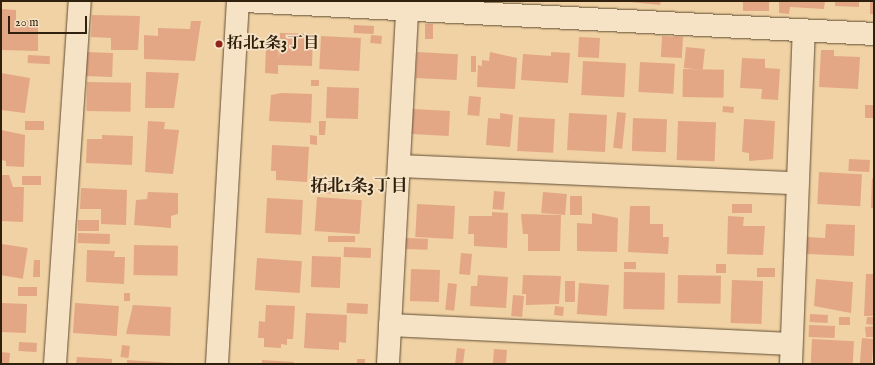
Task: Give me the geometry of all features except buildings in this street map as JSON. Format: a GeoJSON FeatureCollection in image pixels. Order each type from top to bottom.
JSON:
{"type":"FeatureCollection","features":[{"type":"Feature","properties":{"kind":"street"},"geometry":{"type":"LineString","coordinates":[[55,364],[80,1]]}},
{"type":"Feature","properties":{"kind":"street"},"geometry":{"type":"LineString","coordinates":[[217,364],[238,1]]}},
{"type":"Feature","properties":{"kind":"street"},"geometry":{"type":"LineString","coordinates":[[245,1],[874,34]]}},
{"type":"Feature","properties":{"kind":"street"},"geometry":{"type":"LineString","coordinates":[[388,364],[407,10]]}},
{"type":"Feature","properties":{"kind":"street"},"geometry":{"type":"LineString","coordinates":[[390,324],[791,354],[796,183],[804,30]]}},
{"type":"Feature","properties":{"kind":"street"},"geometry":{"type":"LineString","coordinates":[[399,166],[796,183]]}},
{"type":"Feature","properties":{"kind":"place","name":"拓北1条3丁目"},"geometry":{"type":"Point","coordinates":[219,44]}},
{"type":"Feature","properties":{"kind":"district","name":"拓北1条3丁目"},"geometry":{"type":"Point","coordinates":[359,187]}}]}
